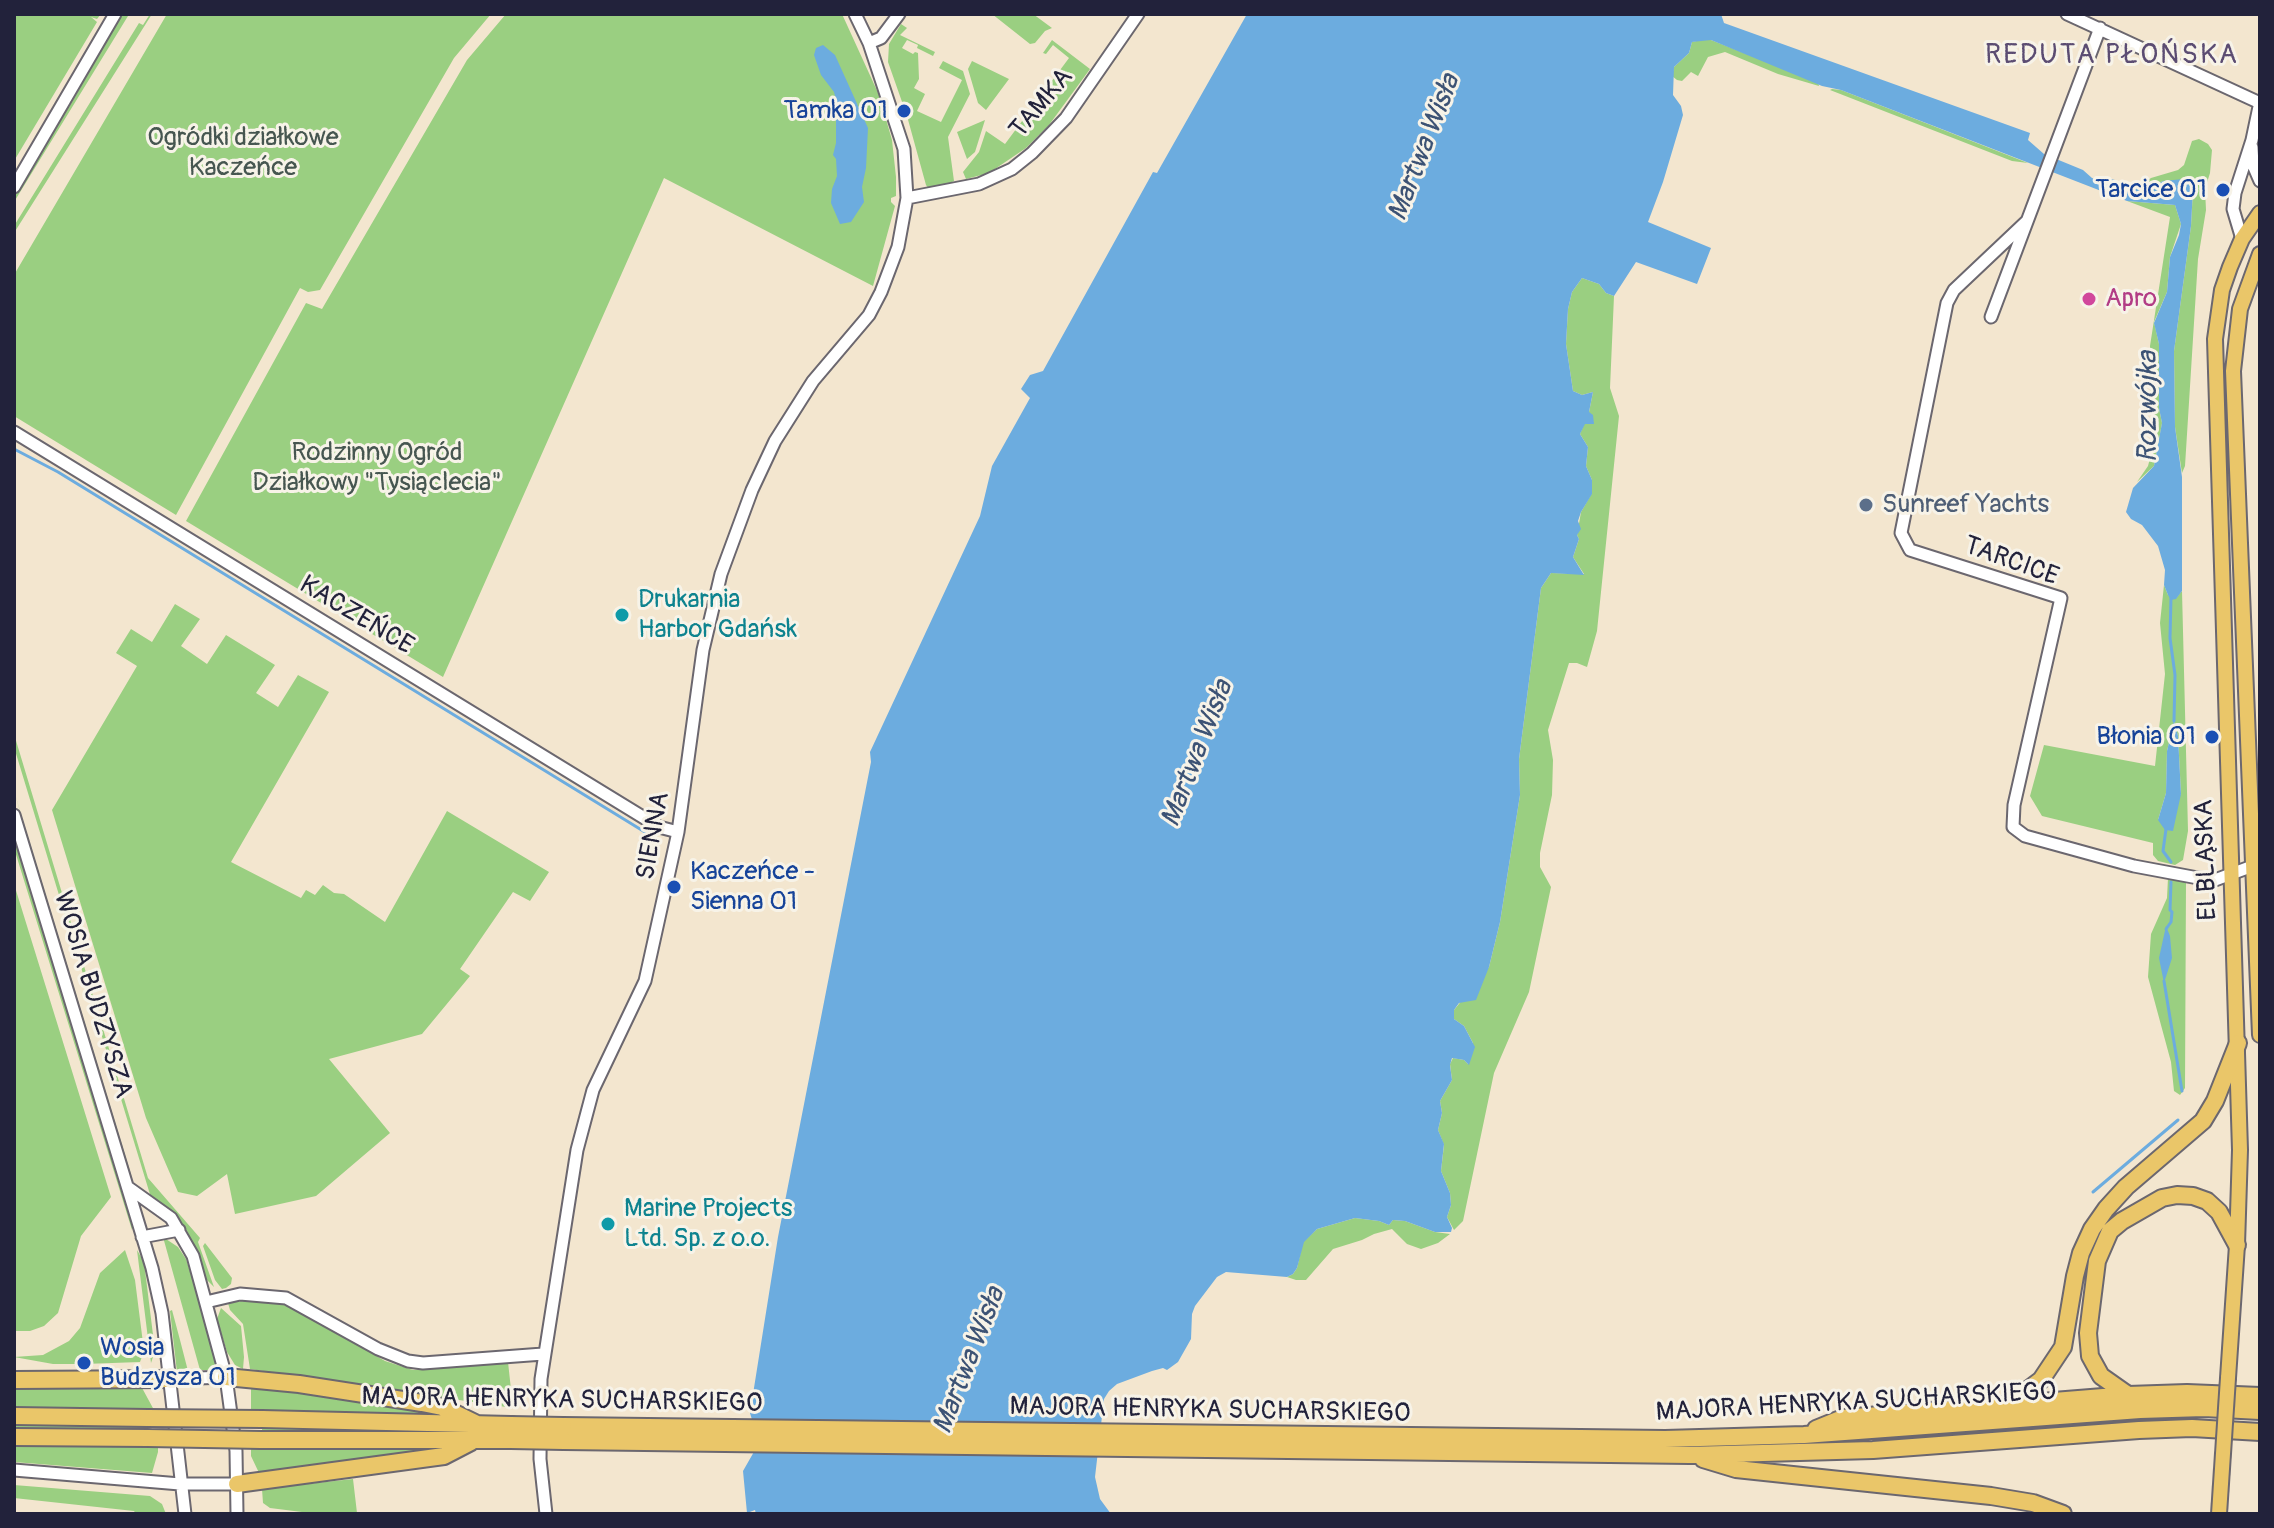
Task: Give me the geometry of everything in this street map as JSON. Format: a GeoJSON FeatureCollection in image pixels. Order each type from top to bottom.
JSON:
{"type":"FeatureCollection","features":[{"type":"Feature","properties":{"kind":"highway"},"geometry":{"type":"LineString","coordinates":[[2008,1405],[2041,1380],[2063,1347],[2075,1276],[2092,1229],[2126,1187],[2203,1121],[2215,1101],[2238,1043]]}},
{"type":"Feature","properties":{"kind":"highway"},"geometry":{"type":"LineString","coordinates":[[2128,1395],[2101,1376],[2090,1356],[2088,1333],[2097,1261],[2110,1231],[2162,1198],[2193,1196],[2207,1201],[2219,1212],[2237,1245]]}},
{"type":"Feature","properties":{"kind":"highway"},"geometry":{"type":"LineString","coordinates":[[226,1377],[299,1384],[442,1407],[476,1432],[444,1456],[237,1484]]}},
{"type":"Feature","properties":{"kind":"highway"},"geometry":{"type":"LineString","coordinates":[[14,1380],[170,1379]]}},
{"type":"Feature","properties":{"kind":"highway"},"geometry":{"type":"LineString","coordinates":[[1804,1435],[1843,1418],[2128,1395],[2187,1393],[2260,1396]]}},
{"type":"Feature","properties":{"kind":"highway","name":"MAJORA HENRYKA SUCHARSKIEGO"},"geometry":{"type":"LineString","coordinates":[[1359,1444],[1804,1435],[2140,1410],[2204,1408],[2260,1411]]}},
{"type":"Feature","properties":{"kind":"highway","name":"MAJORA HENRYKA SUCHARSKIEGO"},"geometry":{"type":"LineString","coordinates":[[14,1416],[262,1419],[511,1433],[1359,1444],[1690,1455],[1873,1450],[2139,1430],[2192,1428],[2260,1432]]}},
{"type":"Feature","properties":{"kind":"highway","name":"MAJORA HENRYKA SUCHARSKIEGO"},"geometry":{"type":"LineString","coordinates":[[14,1437],[261,1440],[476,1432]]}},
{"type":"Feature","properties":{"kind":"highway"},"geometry":{"type":"LineString","coordinates":[[1690,1455],[1736,1469],[1991,1496],[2055,1511]]}},
{"type":"Feature","properties":{"kind":"main road","name":"ELBLĄSKA"},"geometry":{"type":"LineString","coordinates":[[2219,1514],[2237,1245],[2240,1150],[2215,339],[2222,290],[2242,239],[2260,213]]}},
{"type":"Feature","properties":{"kind":"main road","name":"ELBLĄSKA"},"geometry":{"type":"LineString","coordinates":[[2260,254],[2240,309],[2233,371],[2258,861],[2260,1035]]}},
{"type":"Feature","properties":{"kind":"street"},"geometry":{"type":"LineString","coordinates":[[14,187],[115,14]]}},
{"type":"Feature","properties":{"kind":"street","name":"SIENNA"},"geometry":{"type":"LineString","coordinates":[[546,1514],[540,1459],[543,1354],[577,1150],[586,1111],[602,1069],[645,981],[678,832],[709,618],[738,526],[769,454],[795,408],[827,362],[849,341],[875,304],[898,247],[907,198],[904,149],[869,43],[855,14]]}},
{"type":"Feature","properties":{"kind":"street"},"geometry":{"type":"LineString","coordinates":[[869,43],[881,38],[899,14]]}},
{"type":"Feature","properties":{"kind":"street","name":"TAMKA"},"geometry":{"type":"LineString","coordinates":[[907,198],[979,184],[1012,169],[1066,118],[1138,14]]}},
{"type":"Feature","properties":{"kind":"street"},"geometry":{"type":"LineString","coordinates":[[2067,14],[2260,103],[2235,193],[2233,209],[2242,239]]}},
{"type":"Feature","properties":{"kind":"street","name":"TARCICE"},"geometry":{"type":"LineString","coordinates":[[1991,317],[2100,28]]}},
{"type":"Feature","properties":{"kind":"street"},"geometry":{"type":"LineString","coordinates":[[2252,140],[2253,165],[2260,181]]}},
{"type":"Feature","properties":{"kind":"street","name":"TARCICE"},"geometry":{"type":"LineString","coordinates":[[2027,221],[1954,290],[1947,303],[1901,533],[1910,550],[2061,598],[2014,805],[2013,827],[2025,836],[2134,866],[2215,880],[2232,874]]}},
{"type":"Feature","properties":{"kind":"street","name":"KACZEŃCE"},"geometry":{"type":"LineString","coordinates":[[14,432],[659,827],[678,832]]}},
{"type":"Feature","properties":{"kind":"street","name":"WOSIA BUDZYSZA"},"geometry":{"type":"LineString","coordinates":[[14,815],[128,1187],[162,1313],[185,1514]]}},
{"type":"Feature","properties":{"kind":"street"},"geometry":{"type":"LineString","coordinates":[[2232,874],[2258,861]]}},
{"type":"Feature","properties":{"kind":"street"},"geometry":{"type":"LineString","coordinates":[[128,1187],[171,1218],[193,1256],[226,1377],[237,1484],[237,1514]]}},
{"type":"Feature","properties":{"kind":"street"},"geometry":{"type":"LineString","coordinates":[[142,1237],[179,1230]]}},
{"type":"Feature","properties":{"kind":"street"},"geometry":{"type":"LineString","coordinates":[[206,1302],[240,1294],[286,1298],[378,1349],[408,1361],[423,1363],[543,1354]]}},
{"type":"Feature","properties":{"kind":"street"},"geometry":{"type":"LineString","coordinates":[[170,1379],[226,1377]]}},
{"type":"Feature","properties":{"kind":"street"},"geometry":{"type":"LineString","coordinates":[[14,1470],[180,1484],[237,1484]]}},
{"type":"Feature","properties":{"kind":"green space"},"geometry":{"type":"Polygon","coordinates":[[[14,14],[101,14],[97,19],[91,17],[97,22],[14,161],[14,14]]]}},
{"type":"Feature","properties":{"kind":"green space"},"geometry":{"type":"Polygon","coordinates":[[[122,14],[128,16],[14,202],[14,197],[122,14]]]}},
{"type":"Feature","properties":{"kind":"green space"},"geometry":{"type":"Polygon","coordinates":[[[150,14],[14,233],[14,226],[139,23],[143,25],[150,14]]]}},
{"type":"Feature","properties":{"kind":"green space","name":"Ogródki działkowe Kaczeńce"},"geometry":{"type":"Polygon","coordinates":[[[167,14],[491,14],[454,58],[320,290],[308,292],[300,288],[176,515],[14,416],[14,275],[167,14]]]}},
{"type":"Feature","properties":{"kind":"green space","name":"Rodzinny Ogród Działkowy \"Tysiąclecia\""},"geometry":{"type":"Polygon","coordinates":[[[506,14],[842,14],[879,95],[892,140],[896,196],[891,198],[895,206],[873,286],[664,178],[443,677],[186,521],[306,303],[322,309],[467,60],[506,14]]]}},
{"type":"Feature","properties":{"kind":"green space"},"geometry":{"type":"Polygon","coordinates":[[[992,14],[1033,14],[1052,28],[1030,44],[992,14]]]}},
{"type":"Feature","properties":{"kind":"green space"},"geometry":{"type":"Polygon","coordinates":[[[901,24],[907,28],[900,35],[935,52],[933,56],[907,40],[902,48],[913,54],[918,53],[919,79],[914,88],[925,94],[917,111],[941,122],[962,80],[939,68],[943,61],[963,71],[970,94],[948,137],[954,181],[937,189],[929,189],[926,185],[888,62],[889,44],[901,24]]]}},
{"type":"Feature","properties":{"kind":"green space"},"geometry":{"type":"Polygon","coordinates":[[[1052,40],[1090,69],[1049,125],[1026,148],[989,173],[966,179],[963,172],[979,152],[986,131],[1005,144],[1069,58],[1053,45],[1046,54],[1043,53],[1052,40]]]}},
{"type":"Feature","properties":{"kind":"green space"},"geometry":{"type":"Polygon","coordinates":[[[1711,40],[1818,82],[1819,86],[1778,74],[1725,52],[1708,57],[1698,76],[1691,72],[1682,81],[1677,80],[1672,76],[1674,67],[1689,53],[1692,42],[1711,40]]]}},
{"type":"Feature","properties":{"kind":"green space"},"geometry":{"type":"Polygon","coordinates":[[[972,61],[1009,79],[986,110],[978,103],[968,69],[972,61]]]}},
{"type":"Feature","properties":{"kind":"green space"},"geometry":{"type":"Polygon","coordinates":[[[1832,89],[1841,90],[2028,163],[2012,161],[1832,89]]]}},
{"type":"Feature","properties":{"kind":"green space"},"geometry":{"type":"Polygon","coordinates":[[[985,120],[975,152],[967,159],[957,132],[985,120]]]}},
{"type":"Feature","properties":{"kind":"green space"},"geometry":{"type":"Polygon","coordinates":[[[2199,139],[2212,150],[2198,259],[2185,466],[2182,473],[2175,427],[2174,351],[2193,189],[2163,181],[2143,192],[2140,186],[2151,178],[2178,170],[2184,165],[2192,141],[2199,139]]]}},
{"type":"Feature","properties":{"kind":"green space"},"geometry":{"type":"Polygon","coordinates":[[[2127,201],[2175,205],[2181,224],[2170,257],[2167,292],[2154,322],[2159,344],[2159,408],[2162,423],[2154,466],[2137,482],[2148,466],[2158,427],[2150,399],[2150,346],[2170,217],[2127,201]]]}},
{"type":"Feature","properties":{"kind":"green space"},"geometry":{"type":"Polygon","coordinates":[[[1582,278],[1599,284],[1606,293],[1614,296],[1610,388],[1619,416],[1597,631],[1587,667],[1569,663],[1548,730],[1553,760],[1552,795],[1540,867],[1551,887],[1529,992],[1494,1073],[1463,1221],[1454,1230],[1447,1217],[1451,1205],[1450,1193],[1441,1171],[1444,1145],[1438,1130],[1442,1113],[1440,1101],[1452,1080],[1450,1064],[1453,1058],[1468,1064],[1473,1043],[1464,1026],[1454,1019],[1454,1010],[1489,967],[1500,922],[1520,795],[1519,759],[1541,588],[1551,573],[1584,574],[1573,557],[1579,539],[1581,512],[1592,493],[1592,480],[1586,466],[1588,447],[1580,434],[1593,392],[1582,395],[1573,391],[1566,344],[1572,292],[1582,278]]]}},
{"type":"Feature","properties":{"kind":"green space"},"geometry":{"type":"Polygon","coordinates":[[[2164,585],[2168,595],[2176,598],[2182,591],[2188,831],[2183,860],[2175,865],[2158,861],[2153,855],[2153,843],[2042,816],[2030,796],[2044,745],[2155,766],[2165,674],[2160,623],[2164,585]],[[2174,722],[2167,751],[2166,793],[2158,820],[2181,794],[2178,736],[2174,722]]]}},
{"type":"Feature","properties":{"kind":"green space"},"geometry":{"type":"Polygon","coordinates":[[[175,604],[200,619],[181,646],[207,664],[226,635],[275,665],[256,693],[278,707],[298,675],[329,692],[231,862],[301,898],[306,890],[315,895],[323,885],[334,893],[344,894],[385,922],[447,811],[549,872],[530,901],[513,892],[460,969],[470,976],[422,1034],[329,1059],[390,1133],[316,1196],[235,1214],[227,1174],[197,1196],[178,1192],[146,1118],[52,810],[137,666],[116,653],[131,629],[152,642],[175,604]]]}},
{"type":"Feature","properties":{"kind":"green space"},"geometry":{"type":"Polygon","coordinates":[[[14,734],[148,1178],[200,1238],[198,1242],[214,1287],[203,1276],[187,1231],[175,1217],[152,1201],[14,747],[14,734]]]}},
{"type":"Feature","properties":{"kind":"green space"},"geometry":{"type":"Polygon","coordinates":[[[14,791],[133,1181],[107,1104],[14,791]]]}},
{"type":"Feature","properties":{"kind":"green space"},"geometry":{"type":"Polygon","coordinates":[[[14,835],[132,1222],[132,1230],[14,848],[14,835]]]}},
{"type":"Feature","properties":{"kind":"green space"},"geometry":{"type":"Polygon","coordinates":[[[2168,878],[2186,881],[2185,1088],[2180,1095],[2174,1091],[2171,1062],[2148,977],[2151,934],[2167,898],[2168,878]]]}},
{"type":"Feature","properties":{"kind":"green space"},"geometry":{"type":"Polygon","coordinates":[[[14,884],[111,1197],[81,1236],[58,1313],[44,1326],[30,1331],[14,1331],[14,884]]]}},
{"type":"Feature","properties":{"kind":"green space"},"geometry":{"type":"Polygon","coordinates":[[[1355,1218],[1389,1225],[1393,1220],[1405,1221],[1450,1234],[1438,1243],[1421,1249],[1407,1244],[1392,1229],[1333,1249],[1306,1280],[1287,1277],[1297,1268],[1303,1242],[1317,1229],[1355,1218]]]}},
{"type":"Feature","properties":{"kind":"green space"},"geometry":{"type":"Polygon","coordinates":[[[163,1237],[178,1247],[186,1259],[209,1330],[217,1370],[200,1370],[163,1237]]]}},
{"type":"Feature","properties":{"kind":"green space"},"geometry":{"type":"Polygon","coordinates":[[[205,1243],[232,1278],[226,1288],[222,1289],[215,1280],[203,1246],[205,1243]]]}},
{"type":"Feature","properties":{"kind":"green space"},"geometry":{"type":"Polygon","coordinates":[[[125,1250],[135,1280],[144,1351],[140,1362],[84,1364],[84,1361],[77,1361],[77,1364],[53,1364],[14,1357],[43,1355],[69,1341],[80,1328],[100,1273],[125,1250]]]}},
{"type":"Feature","properties":{"kind":"green space"},"geometry":{"type":"Polygon","coordinates":[[[137,1250],[144,1262],[155,1351],[151,1363],[137,1250]]]}},
{"type":"Feature","properties":{"kind":"green space"},"geometry":{"type":"Polygon","coordinates":[[[243,1301],[294,1308],[385,1361],[413,1370],[508,1362],[513,1408],[250,1369],[243,1324],[230,1310],[228,1303],[243,1301]]]}},
{"type":"Feature","properties":{"kind":"green space"},"geometry":{"type":"Polygon","coordinates":[[[221,1308],[241,1326],[243,1369],[235,1365],[227,1352],[217,1319],[221,1308]]]}},
{"type":"Feature","properties":{"kind":"green space"},"geometry":{"type":"Polygon","coordinates":[[[172,1310],[188,1371],[177,1372],[172,1310]]]}},
{"type":"Feature","properties":{"kind":"green space"},"geometry":{"type":"Polygon","coordinates":[[[251,1385],[443,1413],[440,1416],[251,1411],[251,1385]]]}},
{"type":"Feature","properties":{"kind":"green space"},"geometry":{"type":"Polygon","coordinates":[[[141,1386],[154,1410],[14,1408],[14,1388],[141,1386]]]}},
{"type":"Feature","properties":{"kind":"green space"},"geometry":{"type":"Polygon","coordinates":[[[14,1423],[148,1426],[148,1430],[14,1429],[14,1423]]]}},
{"type":"Feature","properties":{"kind":"green space"},"geometry":{"type":"Polygon","coordinates":[[[262,1427],[436,1431],[436,1433],[262,1432],[262,1427]]]}},
{"type":"Feature","properties":{"kind":"green space"},"geometry":{"type":"Polygon","coordinates":[[[14,1444],[158,1447],[158,1452],[152,1473],[14,1462],[14,1444]]]}},
{"type":"Feature","properties":{"kind":"green space"},"geometry":{"type":"Polygon","coordinates":[[[251,1448],[446,1449],[260,1475],[251,1456],[251,1448]]]}},
{"type":"Feature","properties":{"kind":"green space"},"geometry":{"type":"Polygon","coordinates":[[[353,1479],[357,1513],[318,1514],[270,1508],[263,1503],[262,1489],[353,1479]]]}},
{"type":"Feature","properties":{"kind":"green space"},"geometry":{"type":"Polygon","coordinates":[[[14,1485],[150,1496],[162,1504],[166,1514],[136,1514],[134,1511],[14,1498],[14,1485]]]}},
{"type":"Feature","properties":{"kind":"water","name":"Martwa Wisła"},"geometry":{"type":"Polygon","coordinates":[[[1247,14],[1721,14],[1724,23],[2030,133],[2028,140],[2044,154],[2083,170],[2092,178],[2115,180],[2122,187],[2132,189],[2140,186],[2144,192],[2163,181],[2184,179],[2193,189],[2191,226],[2174,351],[2175,427],[2182,477],[2182,591],[2171,600],[2164,585],[2165,570],[2158,546],[2142,525],[2126,512],[2133,488],[2154,466],[2162,423],[2159,408],[2159,344],[2154,323],[2167,292],[2170,257],[2181,224],[2175,205],[2127,201],[1841,90],[1822,86],[1711,40],[1692,42],[1689,53],[1674,67],[1673,95],[1683,115],[1648,222],[1711,248],[1697,284],[1636,262],[1614,296],[1606,293],[1599,284],[1582,278],[1572,292],[1568,309],[1566,344],[1573,391],[1582,395],[1593,392],[1589,412],[1593,415],[1594,424],[1585,424],[1580,434],[1588,447],[1586,466],[1592,480],[1592,494],[1578,521],[1581,529],[1573,557],[1584,575],[1551,573],[1541,588],[1519,759],[1520,795],[1500,922],[1489,967],[1476,1000],[1459,1003],[1454,1010],[1454,1019],[1464,1026],[1475,1047],[1469,1065],[1464,1060],[1452,1058],[1452,1080],[1440,1101],[1442,1113],[1438,1130],[1444,1144],[1441,1171],[1450,1193],[1451,1205],[1447,1217],[1451,1232],[1435,1232],[1405,1221],[1393,1220],[1389,1225],[1355,1218],[1317,1229],[1304,1242],[1297,1268],[1287,1277],[1226,1272],[1217,1277],[1195,1306],[1191,1339],[1178,1362],[1167,1370],[1152,1371],[1117,1384],[1104,1399],[1095,1477],[1100,1499],[1111,1514],[756,1514],[755,1510],[747,1513],[743,1471],[759,1443],[750,1413],[778,1237],[871,762],[870,752],[980,516],[992,466],[1030,398],[1021,389],[1030,375],[1043,371],[1153,172],[1157,173],[1247,14]]]}},
{"type":"Feature","properties":{"kind":"water"},"geometry":{"type":"Polygon","coordinates":[[[823,45],[835,55],[868,128],[862,187],[864,202],[851,222],[840,224],[831,203],[837,176],[833,155],[836,100],[834,92],[821,75],[814,55],[816,48],[823,45]]]}},
{"type":"Feature","properties":{"kind":"water"},"geometry":{"type":"Polygon","coordinates":[[[2174,721],[2178,736],[2181,794],[2173,831],[2165,830],[2158,820],[2166,793],[2167,751],[2174,721]]]}},
{"type":"Feature","properties":{"kind":"water"},"geometry":{"type":"Polygon","coordinates":[[[2166,926],[2172,958],[2164,983],[2159,958],[2166,926]]]}},
{"type":"Feature","properties":{"kind":"waterway"},"geometry":{"type":"LineString","coordinates":[[14,449],[58,472],[653,837]]}},
{"type":"Feature","properties":{"kind":"waterway","name":"Rozwójka"},"geometry":{"type":"LineString","coordinates":[[2171,597],[2174,721]]}},
{"type":"Feature","properties":{"kind":"waterway","name":"Rozwójka"},"geometry":{"type":"LineString","coordinates":[[2166,829],[2163,851],[2171,862]]}},
{"type":"Feature","properties":{"kind":"waterway","name":"Rozwójka"},"geometry":{"type":"LineString","coordinates":[[2166,929],[2171,922],[2171,882]]}},
{"type":"Feature","properties":{"kind":"waterway","name":"Rozwójka"},"geometry":{"type":"LineString","coordinates":[[2164,981],[2182,1091]]}},
{"type":"Feature","properties":{"kind":"waterway"},"geometry":{"type":"LineString","coordinates":[[2093,1192],[2178,1120]]}},
{"type":"Feature","properties":{"kind":"place","name":"Tamka 01"},"geometry":{"type":"Point","coordinates":[904,111]}},
{"type":"Feature","properties":{"kind":"place","name":"Tarcice 01"},"geometry":{"type":"Point","coordinates":[2223,190]}},
{"type":"Feature","properties":{"kind":"place","name":"Apro"},"geometry":{"type":"Point","coordinates":[2089,299]}},
{"type":"Feature","properties":{"kind":"place","name":"Sunreef Yachts"},"geometry":{"type":"Point","coordinates":[1866,505]}},
{"type":"Feature","properties":{"kind":"place","name":"Drukarnia Harbor Gdańsk"},"geometry":{"type":"Point","coordinates":[622,615]}},
{"type":"Feature","properties":{"kind":"place","name":"Błonia 01"},"geometry":{"type":"Point","coordinates":[2212,737]}},
{"type":"Feature","properties":{"kind":"place","name":"Kaczeńce - Sienna 01"},"geometry":{"type":"Point","coordinates":[674,887]}},
{"type":"Feature","properties":{"kind":"place","name":"Marine Projects Ltd. Sp. z o.o."},"geometry":{"type":"Point","coordinates":[608,1224]}},
{"type":"Feature","properties":{"kind":"place","name":"Wosia Budzysza 01"},"geometry":{"type":"Point","coordinates":[84,1363]}},
{"type":"Feature","properties":{"kind":"district","name":"REDUTA PŁOŃSKA"},"geometry":{"type":"Point","coordinates":[2112,56]}}]}
